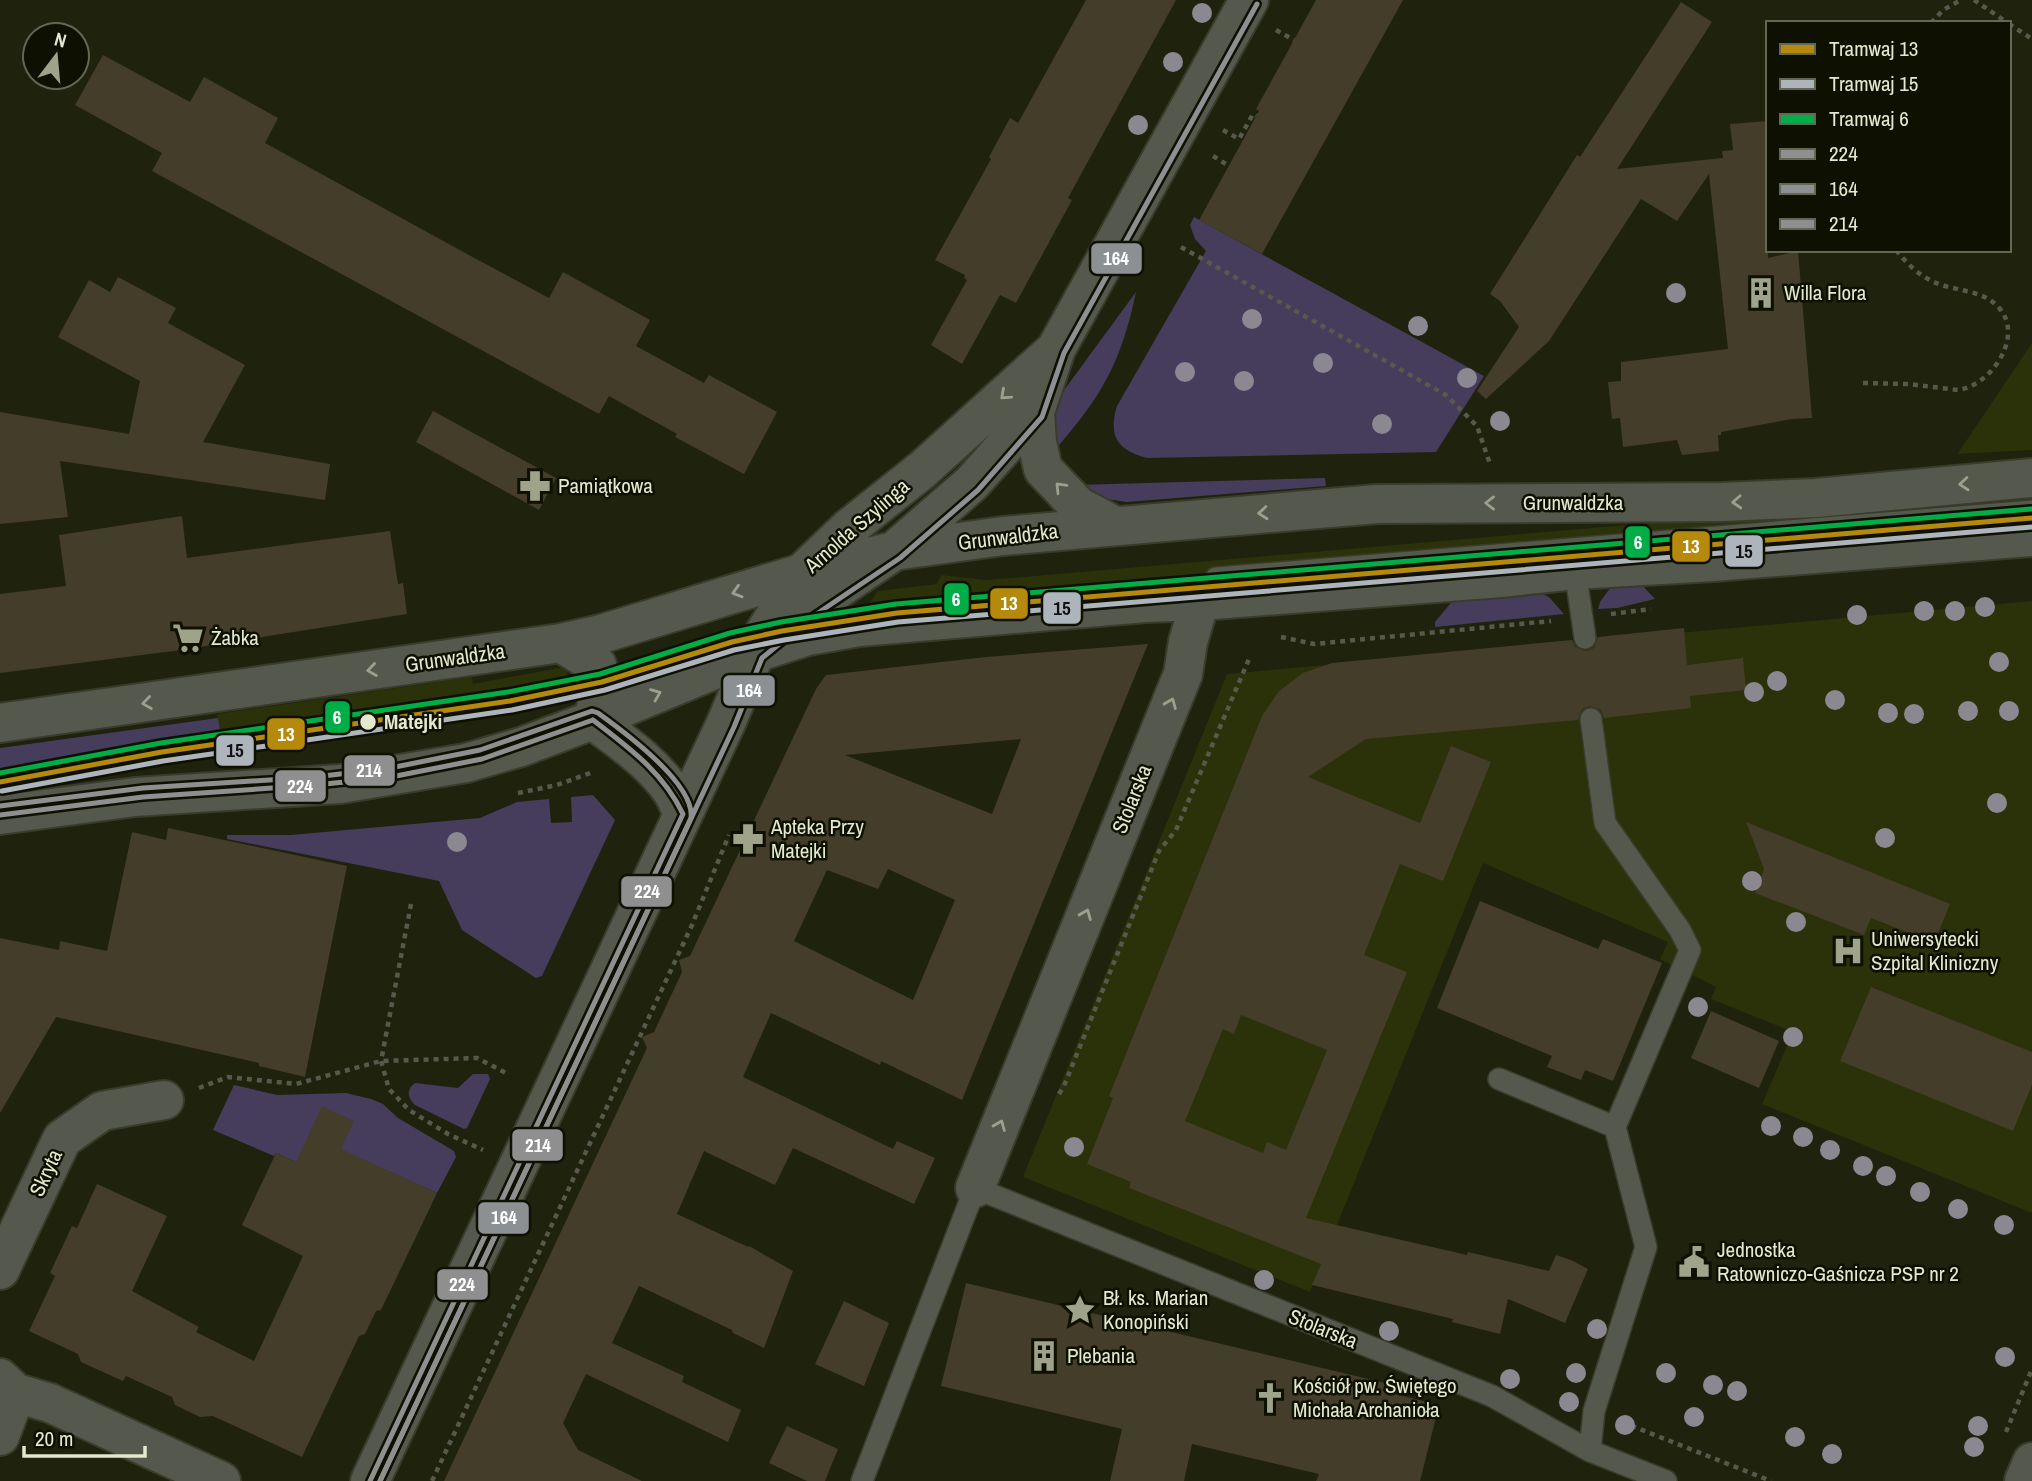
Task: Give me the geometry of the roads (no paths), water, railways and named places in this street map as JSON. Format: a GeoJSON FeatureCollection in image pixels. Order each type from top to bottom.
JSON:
{"type":"FeatureCollection","features":[{"type":"Feature","properties":{"kind":"street","name":"Arnolda Szylinga"},"geometry":{"type":"LineString","coordinates":[[755,653],[810,608],[894,551],[972,483],[1035,412],[1056,349],[1261,14]]}},
{"type":"Feature","properties":{"kind":"street","name":"Arnolda Szylinga"},"geometry":{"type":"LineString","coordinates":[[755,653],[767,628],[802,573],[849,528],[922,470],[1056,349]]}},
{"type":"Feature","properties":{"kind":"street"},"geometry":{"type":"LineString","coordinates":[[1035,412],[1037,442],[1043,469],[1078,506],[1115,526]]}},
{"type":"Feature","properties":{"kind":"street","name":"Grunwaldzka"},"geometry":{"type":"LineString","coordinates":[[0,723],[561,643],[601,634],[802,573],[894,551],[1003,536],[1377,504],[1722,502],[1816,498],[2032,478]]}},
{"type":"Feature","properties":{"kind":"street"},"geometry":{"type":"LineString","coordinates":[[0,815],[135,797],[308,787],[380,779],[466,763],[521,747],[593,720],[755,653],[808,636],[859,627],[2032,537]]}},
{"type":"Feature","properties":{"kind":"street","name":"Stolarska"},"geometry":{"type":"LineString","coordinates":[[975,1188],[1183,674],[1188,642],[1200,601]]}},
{"type":"Feature","properties":{"kind":"street"},"geometry":{"type":"LineString","coordinates":[[561,643],[597,665],[602,682],[593,720]]}},
{"type":"Feature","properties":{"kind":"street"},"geometry":{"type":"LineString","coordinates":[[370,1481],[726,723],[755,653]]}},
{"type":"Feature","properties":{"kind":"street"},"geometry":{"type":"LineString","coordinates":[[593,720],[631,748],[671,790],[683,814]]}},
{"type":"Feature","properties":{"kind":"street","name":"Skryta"},"geometry":{"type":"LineString","coordinates":[[0,1270],[62,1139],[102,1111],[164,1100]]}},
{"type":"Feature","properties":{"kind":"street"},"geometry":{"type":"LineString","coordinates":[[0,1436],[8,1385],[221,1481]]}},
{"type":"Feature","properties":{"kind":"street"},"geometry":{"type":"LineString","coordinates":[[2017,1453],[2024,1481]]}},
{"type":"Feature","properties":{"kind":"lane","name":"Grunwaldzka"},"geometry":{"type":"LineString","coordinates":[[1200,601],[1216,579],[2032,511]]}},
{"type":"Feature","properties":{"kind":"lane"},"geometry":{"type":"LineString","coordinates":[[1575,570],[1585,639]]}},
{"type":"Feature","properties":{"kind":"lane"},"geometry":{"type":"LineString","coordinates":[[1590,1451],[1594,1410],[1646,1247],[1615,1128],[1690,950],[1680,930],[1605,823],[1591,719]]}},
{"type":"Feature","properties":{"kind":"lane"},"geometry":{"type":"LineString","coordinates":[[1499,1079],[1615,1128]]}},
{"type":"Feature","properties":{"kind":"lane","name":"Stolarska"},"geometry":{"type":"LineString","coordinates":[[862,1481],[975,1188],[1492,1396],[1590,1451],[1666,1481]]}},
{"type":"Feature","properties":{"kind":"tram line","name":"6"},"geometry":{"type":"LineString","coordinates":[[0,773],[161,743],[508,692],[600,674],[730,633],[896,604],[2031,509]]}},
{"type":"Feature","properties":{"kind":"tram line","name":"13"},"geometry":{"type":"LineString","coordinates":[[0,782],[162,752],[510,701],[602,682],[732,642],[782,631],[897,613],[2032,518]]}},
{"type":"Feature","properties":{"kind":"tram line","name":"15"},"geometry":{"type":"LineString","coordinates":[[2,791],[163,761],[512,710],[605,690],[734,650],[898,622],[2032,527]]}},
{"type":"Feature","properties":{"kind":"place","name":"Willa Flora"},"geometry":{"type":"Point","coordinates":[1761,293]}},
{"type":"Feature","properties":{"kind":"place","name":"Pamiątkowa"},"geometry":{"type":"Point","coordinates":[535,486]}},
{"type":"Feature","properties":{"kind":"place","name":"Żabka"},"geometry":{"type":"Point","coordinates":[188,638]}},
{"type":"Feature","properties":{"kind":"place","name":"Matejki"},"geometry":{"type":"Point","coordinates":[368,722]}},
{"type":"Feature","properties":{"kind":"place","name":"Apteka Przy Matejki"},"geometry":{"type":"Point","coordinates":[748,839]}},
{"type":"Feature","properties":{"kind":"place","name":"Uniwersytecki Szpital Kliniczny"},"geometry":{"type":"Point","coordinates":[1848,951]}},
{"type":"Feature","properties":{"kind":"place","name":"Jednostka Ratowniczo-Gaśnicza PSP nr 2"},"geometry":{"type":"Point","coordinates":[1694,1262]}},
{"type":"Feature","properties":{"kind":"place","name":"Bł. ks. Marian Konopiński"},"geometry":{"type":"Point","coordinates":[1080,1310]}},
{"type":"Feature","properties":{"kind":"place","name":"Plebania"},"geometry":{"type":"Point","coordinates":[1044,1356]}},
{"type":"Feature","properties":{"kind":"place","name":"Kościół pw. Świętego Michała Archanioła"},"geometry":{"type":"Point","coordinates":[1270,1398]}}]}
